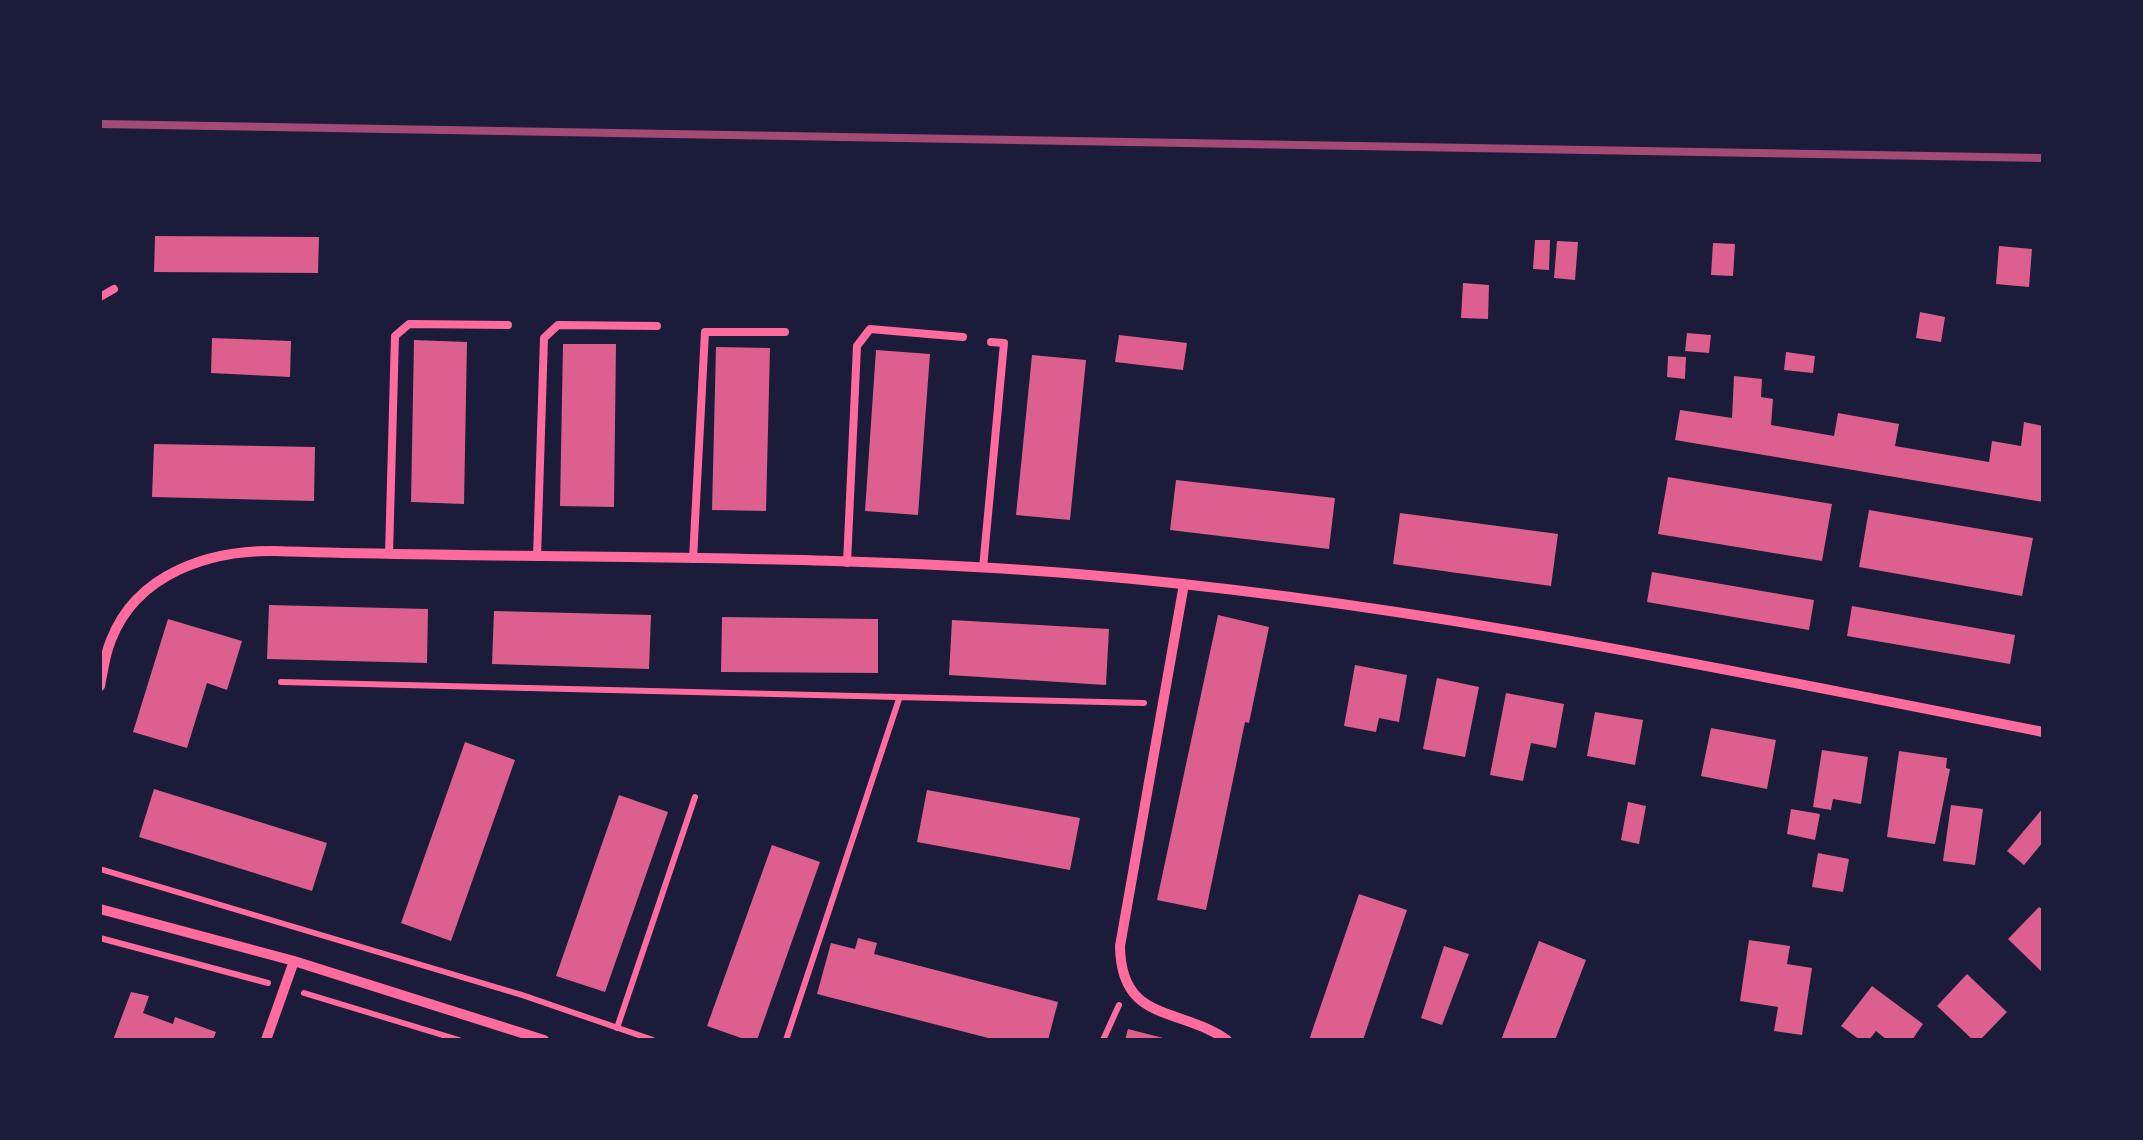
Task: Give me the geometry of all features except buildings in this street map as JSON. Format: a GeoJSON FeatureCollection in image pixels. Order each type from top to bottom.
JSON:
{"type":"FeatureCollection","features":[{"type":"Feature","properties":{"kind":"street"},"geometry":{"type":"LineString","coordinates":[[100,686],[112,638],[142,594],[193,562],[248,550],[847,563],[983,568],[1321,599],[1446,618],[2043,732]]}},
{"type":"Feature","properties":{"kind":"street"},"geometry":{"type":"LineString","coordinates":[[1184,584],[1120,946],[1120,971],[1139,1000],[1206,1026],[1228,1040]]}},
{"type":"Feature","properties":{"kind":"street"},"geometry":{"type":"LineString","coordinates":[[100,908],[294,961],[544,1040]]}},
{"type":"Feature","properties":{"kind":"street"},"geometry":{"type":"LineString","coordinates":[[266,1040],[294,961]]}},
{"type":"Feature","properties":{"kind":"lane"},"geometry":{"type":"LineString","coordinates":[[100,297],[114,289]]}},
{"type":"Feature","properties":{"kind":"lane"},"geometry":{"type":"LineString","coordinates":[[389,554],[395,336],[409,324],[508,324]]}},
{"type":"Feature","properties":{"kind":"lane"},"geometry":{"type":"LineString","coordinates":[[536,557],[544,338],[558,325],[657,326]]}},
{"type":"Feature","properties":{"kind":"lane"},"geometry":{"type":"LineString","coordinates":[[847,563],[857,346],[870,329],[963,337]]}},
{"type":"Feature","properties":{"kind":"lane"},"geometry":{"type":"LineString","coordinates":[[693,560],[705,332],[786,332]]}},
{"type":"Feature","properties":{"kind":"lane"},"geometry":{"type":"LineString","coordinates":[[983,568],[1004,343],[990,342]]}},
{"type":"Feature","properties":{"kind":"path"},"geometry":{"type":"LineString","coordinates":[[281,682],[1166,703]]}},
{"type":"Feature","properties":{"kind":"path"},"geometry":{"type":"LineString","coordinates":[[786,1040],[899,698]]}},
{"type":"Feature","properties":{"kind":"path"},"geometry":{"type":"LineString","coordinates":[[617,1028],[696,797]]}},
{"type":"Feature","properties":{"kind":"path"},"geometry":{"type":"LineString","coordinates":[[100,869],[522,995],[653,1040]]}},
{"type":"Feature","properties":{"kind":"path"},"geometry":{"type":"LineString","coordinates":[[1103,1040],[1128,988]]}},
{"type":"Feature","properties":{"kind":"railway"},"geometry":{"type":"LineString","coordinates":[[100,124],[2043,158]]}}]}
